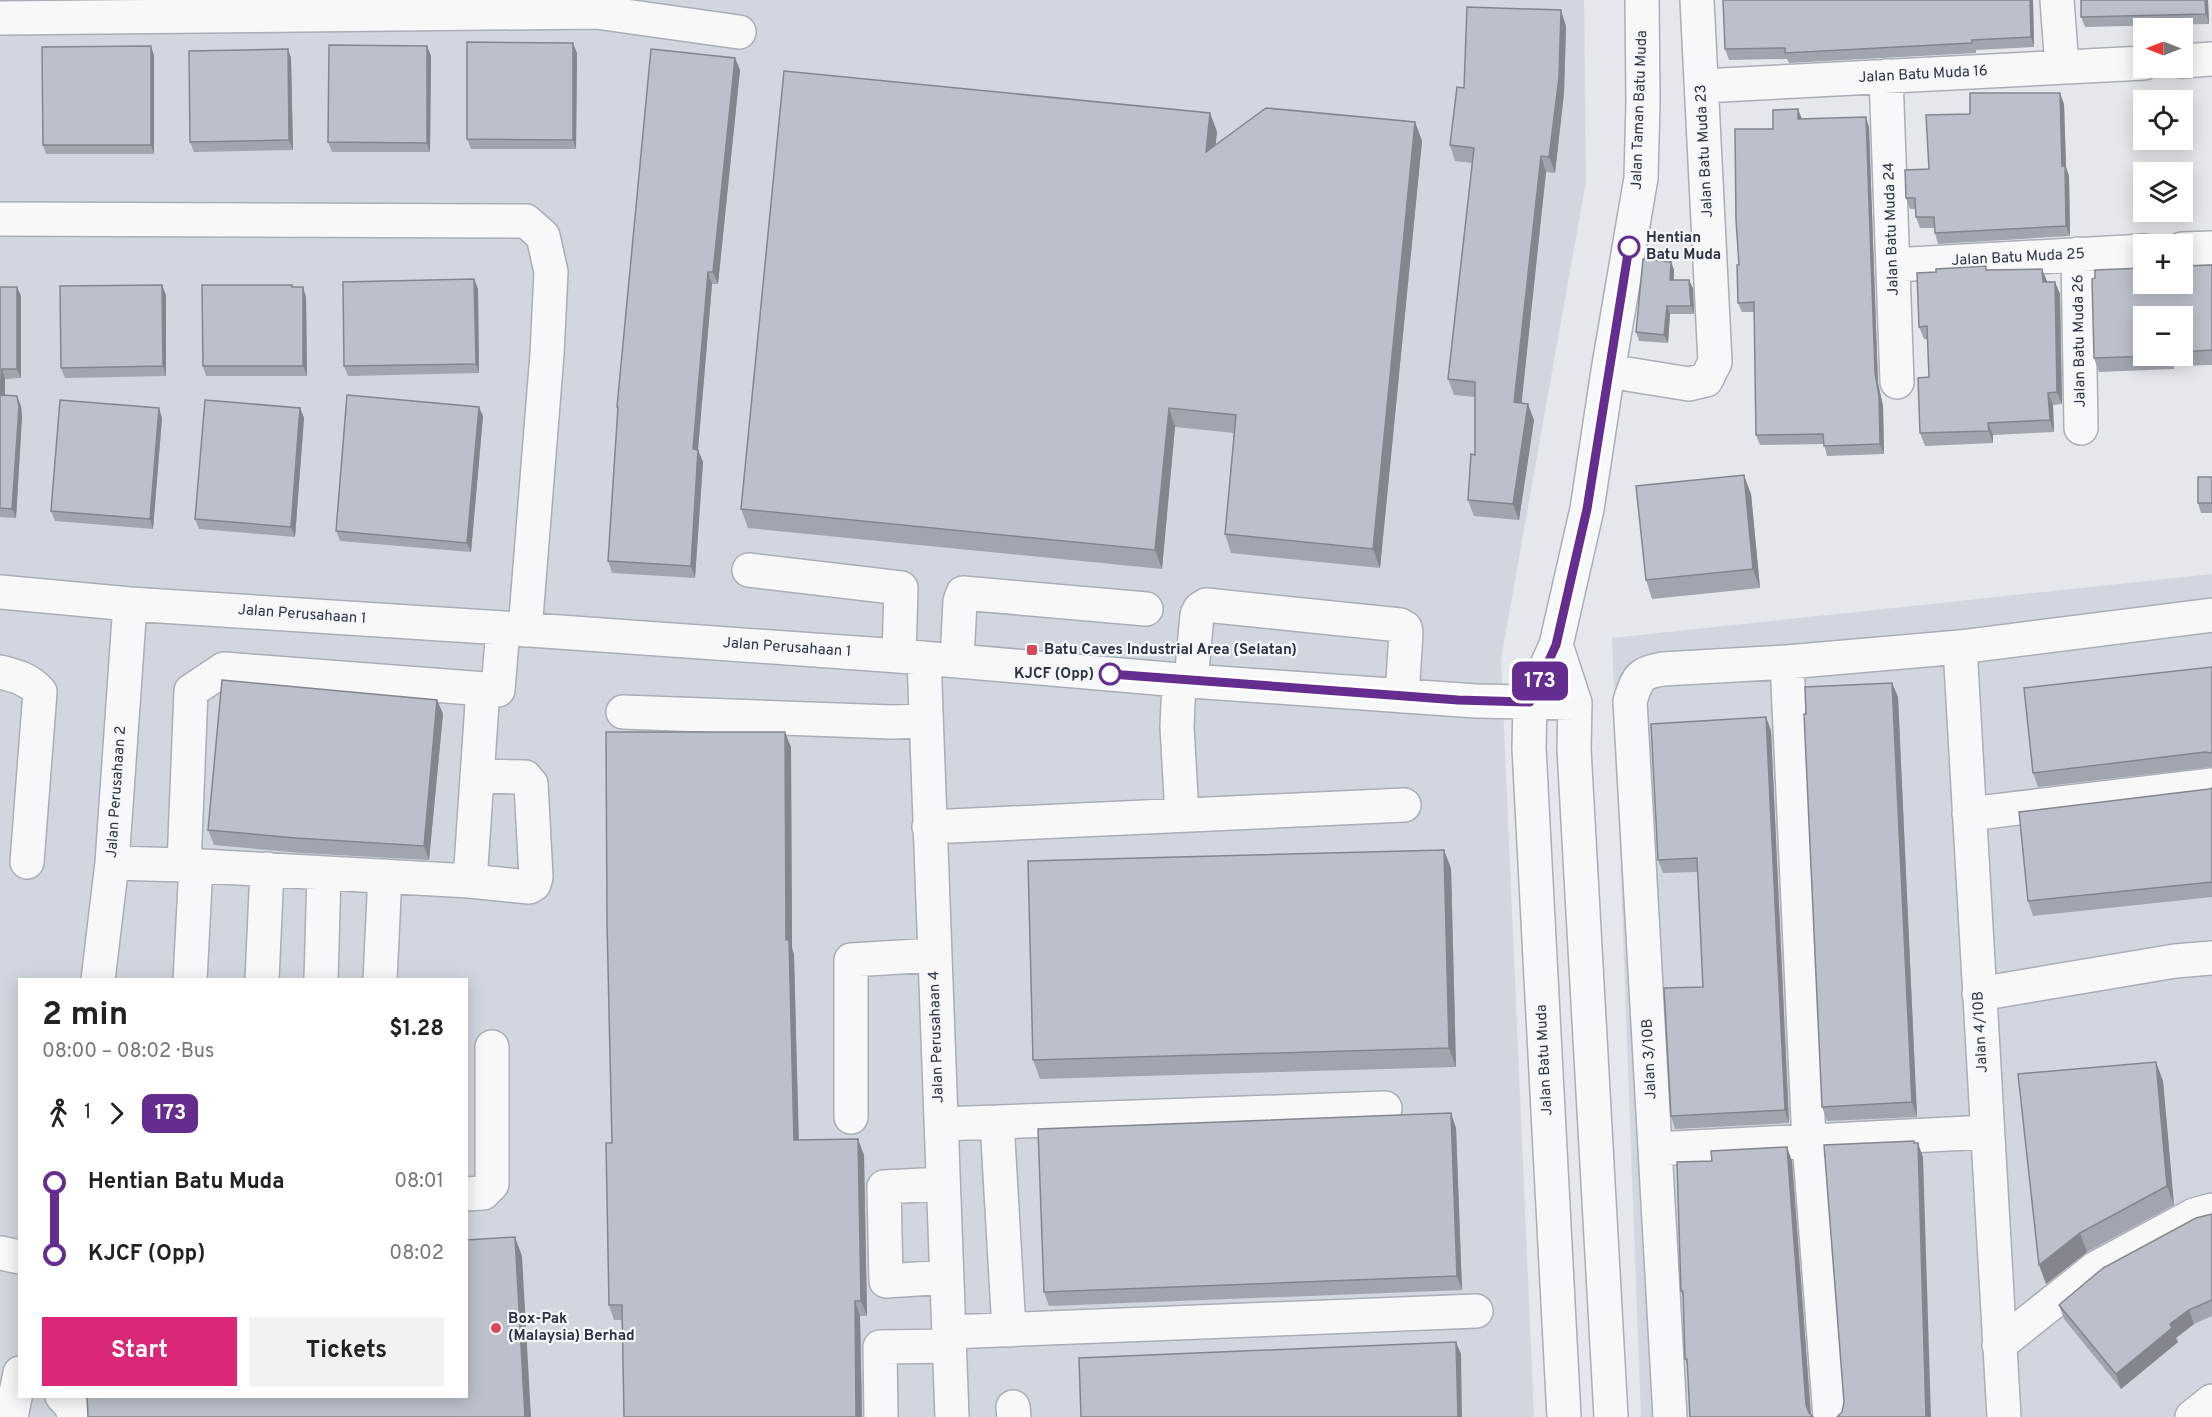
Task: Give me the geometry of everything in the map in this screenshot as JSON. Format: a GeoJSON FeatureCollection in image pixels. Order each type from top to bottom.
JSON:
{"type":"FeatureCollection","features":[{"type":"Feature","properties":{"kind":"street","name":"Jalan Taman Batu Muda"},"geometry":{"type":"LineString","coordinates":[[1530,702],[1556,645],[1587,509],[1641,178],[1642,0]]}},
{"type":"Feature","properties":{"kind":"street","name":"Jalan Batu Muda 23"},"geometry":{"type":"LineString","coordinates":[[1608,371],[1689,384],[1706,380],[1715,362],[1697,0]]}},
{"type":"Feature","properties":{"kind":"street"},"geometry":{"type":"LineString","coordinates":[[2057,0],[2062,67]]}},
{"type":"Feature","properties":{"kind":"street"},"geometry":{"type":"LineString","coordinates":[[0,18],[596,12],[739,32]]}},
{"type":"Feature","properties":{"kind":"street"},"geometry":{"type":"LineString","coordinates":[[2193,60],[2212,59]]}},
{"type":"Feature","properties":{"kind":"street","name":"Jalan Batu Muda 16"},"geometry":{"type":"LineString","coordinates":[[1702,86],[2133,64]]}},
{"type":"Feature","properties":{"kind":"street","name":"Jalan Batu Muda 24"},"geometry":{"type":"LineString","coordinates":[[1887,76],[1897,382]]}},
{"type":"Feature","properties":{"kind":"street"},"geometry":{"type":"LineString","coordinates":[[0,219],[526,221],[543,236],[551,272],[547,354],[514,629],[498,690],[224,669],[191,691],[190,978]]}},
{"type":"Feature","properties":{"kind":"street"},"geometry":{"type":"LineString","coordinates":[[2193,249],[2212,248]]}},
{"type":"Feature","properties":{"kind":"street","name":"Jalan Batu Muda 25"},"geometry":{"type":"LineString","coordinates":[[1893,265],[2133,252]]}},
{"type":"Feature","properties":{"kind":"street","name":"Jalan Batu Muda 26"},"geometry":{"type":"LineString","coordinates":[[2078,254],[2081,428]]}},
{"type":"Feature","properties":{"kind":"street","name":"Jalan Perusahaan 4"},"geometry":{"type":"LineString","coordinates":[[749,570],[902,588],[911,657],[926,722],[952,1417]]}},
{"type":"Feature","properties":{"kind":"street","name":"Jalan Perusahaan 1"},"geometry":{"type":"LineString","coordinates":[[0,592],[130,604],[957,660],[1033,669],[1185,681],[1476,701],[1575,703]]}},
{"type":"Feature","properties":{"kind":"street"},"geometry":{"type":"LineString","coordinates":[[957,660],[960,601],[963,594],[1146,609]]}},
{"type":"Feature","properties":{"kind":"street","name":"Jalan Perusahaan 2"},"geometry":{"type":"LineString","coordinates":[[98,978],[112,863],[130,604]]}},
{"type":"Feature","properties":{"kind":"street"},"geometry":{"type":"LineString","coordinates":[[1182,815],[1177,727],[1197,615],[1206,605],[1400,625],[1405,628],[1406,633],[1402,696]]}},
{"type":"Feature","properties":{"kind":"street"},"geometry":{"type":"LineString","coordinates":[[1830,1417],[1809,1141],[1787,662],[1960,647],[2212,615]]}},
{"type":"Feature","properties":{"kind":"street"},"geometry":{"type":"LineString","coordinates":[[1556,645],[1575,703],[1574,761],[1611,1417]]}},
{"type":"Feature","properties":{"kind":"street","name":"Jalan 4/10B"},"geometry":{"type":"LineString","coordinates":[[1960,647],[2004,1417]]}},
{"type":"Feature","properties":{"kind":"street","name":"Jalan 3/10B"},"geometry":{"type":"LineString","coordinates":[[1670,1417],[1630,701],[1637,679],[1648,671],[1787,662]]}},
{"type":"Feature","properties":{"kind":"street"},"geometry":{"type":"LineString","coordinates":[[0,672],[32,682],[40,692],[27,862]]}},
{"type":"Feature","properties":{"kind":"street"},"geometry":{"type":"LineString","coordinates":[[470,881],[483,689]]}},
{"type":"Feature","properties":{"kind":"street","name":"Jalan Batu Muda"},"geometry":{"type":"LineString","coordinates":[[1530,702],[1529,748],[1564,1417]]}},
{"type":"Feature","properties":{"kind":"street"},"geometry":{"type":"LineString","coordinates":[[623,711],[926,722]]}},
{"type":"Feature","properties":{"kind":"street"},"geometry":{"type":"LineString","coordinates":[[112,863],[267,869],[470,881],[529,887],[534,884],[536,877],[529,779],[478,776]]}},
{"type":"Feature","properties":{"kind":"street"},"geometry":{"type":"LineString","coordinates":[[1969,814],[2212,785]]}},
{"type":"Feature","properties":{"kind":"street"},"geometry":{"type":"LineString","coordinates":[[929,827],[1404,805]]}},
{"type":"Feature","properties":{"kind":"street"},"geometry":{"type":"LineString","coordinates":[[262,978],[267,869]]}},
{"type":"Feature","properties":{"kind":"street"},"geometry":{"type":"LineString","coordinates":[[321,978],[324,873]]}},
{"type":"Feature","properties":{"kind":"street"},"geometry":{"type":"LineString","coordinates":[[380,978],[385,876]]}},
{"type":"Feature","properties":{"kind":"street"},"geometry":{"type":"LineString","coordinates":[[851,1117],[851,960],[934,955]]}},
{"type":"Feature","properties":{"kind":"street"},"geometry":{"type":"LineString","coordinates":[[1979,994],[2175,961],[2212,958]]}},
{"type":"Feature","properties":{"kind":"street"},"geometry":{"type":"LineString","coordinates":[[468,1194],[483,1193],[492,1184],[492,1047]]}},
{"type":"Feature","properties":{"kind":"street"},"geometry":{"type":"LineString","coordinates":[[941,1124],[1384,1108]]}},
{"type":"Feature","properties":{"kind":"street"},"geometry":{"type":"LineString","coordinates":[[997,1122],[1010,1330]]}},
{"type":"Feature","properties":{"kind":"street"},"geometry":{"type":"LineString","coordinates":[[1655,1149],[1987,1132]]}},
{"type":"Feature","properties":{"kind":"street"},"geometry":{"type":"LineString","coordinates":[[943,1184],[884,1187],[886,1281],[947,1277]]}},
{"type":"Feature","properties":{"kind":"street"},"geometry":{"type":"LineString","coordinates":[[1999,1345],[2096,1268],[2194,1215],[2212,1210]]}},
{"type":"Feature","properties":{"kind":"street"},"geometry":{"type":"LineString","coordinates":[[0,1253],[18,1257]]}},
{"type":"Feature","properties":{"kind":"street"},"geometry":{"type":"LineString","coordinates":[[881,1417],[880,1347],[1010,1330],[1476,1311]]}},
{"type":"Feature","properties":{"kind":"street"},"geometry":{"type":"LineString","coordinates":[[11,1417],[18,1382]]}},
{"type":"Feature","properties":{"kind":"street"},"geometry":{"type":"LineString","coordinates":[[64,1398],[72,1407],[74,1417]]}},
{"type":"Feature","properties":{"kind":"street"},"geometry":{"type":"LineString","coordinates":[[2192,1417],[2212,1401]]}},
{"type":"Feature","properties":{"kind":"shaded area"},"geometry":{"type":"Polygon","coordinates":[[[0,0],[1584,0],[1586,181],[1501,659],[1534,1417],[0,1417],[0,0]]]}},
{"type":"Feature","properties":{"kind":"shaded area"},"geometry":{"type":"Polygon","coordinates":[[[2212,574],[2212,1417],[1641,1417],[1612,638],[2212,574]]]}},
{"type":"Feature","properties":{"kind":"building"},"geometry":{"type":"Polygon","coordinates":[[[1723,0],[2030,0],[2031,37],[1972,40],[1972,43],[1785,53],[1785,48],[1725,49],[1723,0]]]}},
{"type":"Feature","properties":{"kind":"building"},"geometry":{"type":"Polygon","coordinates":[[[2081,0],[2205,0],[2206,14],[2081,17],[2081,0]]]}},
{"type":"Feature","properties":{"kind":"building"},"geometry":{"type":"Polygon","coordinates":[[[1467,7],[1561,10],[1559,77],[1549,157],[1541,156],[1514,402],[1528,404],[1513,504],[1468,500],[1471,454],[1475,455],[1475,382],[1448,379],[1474,148],[1450,145],[1457,87],[1464,88],[1467,7]]]}},
{"type":"Feature","properties":{"kind":"building"},"geometry":{"type":"Polygon","coordinates":[[[467,42],[573,43],[573,140],[467,139],[467,42]]]}},
{"type":"Feature","properties":{"kind":"building"},"geometry":{"type":"Polygon","coordinates":[[[329,45],[427,46],[427,143],[328,142],[329,45]]]}},
{"type":"Feature","properties":{"kind":"building"},"geometry":{"type":"Polygon","coordinates":[[[151,46],[151,145],[43,145],[42,47],[151,46]]]}},
{"type":"Feature","properties":{"kind":"building"},"geometry":{"type":"Polygon","coordinates":[[[288,49],[289,140],[190,142],[189,51],[288,49]]]}},
{"type":"Feature","properties":{"kind":"building"},"geometry":{"type":"Polygon","coordinates":[[[651,49],[735,58],[713,272],[708,272],[693,449],[698,450],[691,566],[608,561],[617,407],[651,49]]]}},
{"type":"Feature","properties":{"kind":"building"},"geometry":{"type":"Polygon","coordinates":[[[784,71],[1210,113],[1206,152],[1266,108],[1415,122],[1373,549],[1225,534],[1236,415],[1169,408],[1155,550],[741,509],[784,71]]]}},
{"type":"Feature","properties":{"kind":"building"},"geometry":{"type":"Polygon","coordinates":[[[1970,93],[2060,93],[2066,226],[1935,233],[1934,217],[1916,217],[1915,198],[1906,198],[1905,170],[1929,169],[1926,115],[1970,114],[1970,93]]]}},
{"type":"Feature","properties":{"kind":"building"},"geometry":{"type":"Polygon","coordinates":[[[1798,109],[1798,119],[1866,117],[1875,373],[1879,396],[1880,444],[1824,446],[1823,434],[1756,435],[1754,302],[1738,303],[1735,129],[1773,129],[1773,110],[1798,109]]]}},
{"type":"Feature","properties":{"kind":"building"},"geometry":{"type":"Polygon","coordinates":[[[1643,259],[1671,262],[1670,280],[1689,280],[1691,306],[1667,306],[1664,335],[1636,332],[1643,259]]]}},
{"type":"Feature","properties":{"kind":"building"},"geometry":{"type":"Polygon","coordinates":[[[2212,265],[2212,350],[2193,351],[2193,306],[2133,306],[2133,357],[2094,358],[2092,279],[2095,278],[2095,270],[2133,268],[2133,294],[2193,294],[2193,266],[2212,265]]]}},
{"type":"Feature","properties":{"kind":"building"},"geometry":{"type":"Polygon","coordinates":[[[1986,266],[1986,270],[2042,269],[2043,282],[2055,282],[2057,392],[2048,393],[2050,420],[1988,423],[1989,431],[1920,433],[1918,378],[1929,377],[1927,326],[1919,327],[1917,273],[1936,272],[1936,269],[1986,266]]]}},
{"type":"Feature","properties":{"kind":"building"},"geometry":{"type":"Polygon","coordinates":[[[474,279],[476,364],[344,366],[343,282],[474,279]]]}},
{"type":"Feature","properties":{"kind":"building"},"geometry":{"type":"Polygon","coordinates":[[[162,285],[163,366],[61,368],[60,286],[162,285]]]}},
{"type":"Feature","properties":{"kind":"building"},"geometry":{"type":"Polygon","coordinates":[[[202,285],[303,287],[303,366],[203,366],[202,285]]]}},
{"type":"Feature","properties":{"kind":"building"},"geometry":{"type":"Polygon","coordinates":[[[0,287],[17,287],[17,369],[2,369],[1,395],[17,396],[19,407],[12,509],[0,508],[0,287]]]}},
{"type":"Feature","properties":{"kind":"building"},"geometry":{"type":"Polygon","coordinates":[[[347,395],[479,407],[467,543],[336,531],[347,395]]]}},
{"type":"Feature","properties":{"kind":"building"},"geometry":{"type":"Polygon","coordinates":[[[60,400],[159,408],[150,519],[51,511],[60,400]]]}},
{"type":"Feature","properties":{"kind":"building"},"geometry":{"type":"Polygon","coordinates":[[[205,400],[300,408],[291,527],[195,519],[205,400]]]}},
{"type":"Feature","properties":{"kind":"building"},"geometry":{"type":"Polygon","coordinates":[[[1744,475],[1753,569],[1646,580],[1636,486],[1744,475]]]}},
{"type":"Feature","properties":{"kind":"building"},"geometry":{"type":"Polygon","coordinates":[[[2198,477],[2212,477],[2212,503],[2198,503],[2198,477]]]}},
{"type":"Feature","properties":{"kind":"building"},"geometry":{"type":"Polygon","coordinates":[[[2212,667],[2212,753],[2033,773],[2024,688],[2212,667]]]}},
{"type":"Feature","properties":{"kind":"building"},"geometry":{"type":"Polygon","coordinates":[[[222,680],[437,700],[424,846],[208,830],[222,680]]]}},
{"type":"Feature","properties":{"kind":"building"},"geometry":{"type":"Polygon","coordinates":[[[1892,683],[1912,1102],[1822,1107],[1804,714],[1806,714],[1805,687],[1892,683]]]}},
{"type":"Feature","properties":{"kind":"building"},"geometry":{"type":"Polygon","coordinates":[[[1766,717],[1785,1110],[1671,1116],[1664,988],[1703,987],[1697,858],[1658,860],[1651,724],[1766,717]]]}},
{"type":"Feature","properties":{"kind":"building"},"geometry":{"type":"Polygon","coordinates":[[[606,732],[785,732],[786,940],[789,940],[794,1140],[858,1139],[861,1301],[855,1301],[856,1417],[624,1417],[622,1305],[609,1305],[606,1143],[612,1143],[606,732]]]}},
{"type":"Feature","properties":{"kind":"building"},"geometry":{"type":"Polygon","coordinates":[[[2212,788],[2212,882],[2028,901],[2019,812],[2212,788]]]}},
{"type":"Feature","properties":{"kind":"building"},"geometry":{"type":"Polygon","coordinates":[[[1444,850],[1449,1048],[1033,1060],[1028,861],[1444,850]]]}},
{"type":"Feature","properties":{"kind":"building"},"geometry":{"type":"Polygon","coordinates":[[[2156,1062],[2167,1186],[2080,1233],[2039,1265],[2018,1074],[2156,1062]]]}},
{"type":"Feature","properties":{"kind":"building"},"geometry":{"type":"Polygon","coordinates":[[[1451,1113],[1457,1276],[1044,1292],[1038,1129],[1451,1113]]]}},
{"type":"Feature","properties":{"kind":"building"},"geometry":{"type":"Polygon","coordinates":[[[1914,1141],[1918,1143],[1926,1417],[1837,1417],[1842,1412],[1844,1402],[1824,1145],[1914,1141]]]}},
{"type":"Feature","properties":{"kind":"building"},"geometry":{"type":"Polygon","coordinates":[[[1787,1147],[1806,1405],[1813,1417],[1690,1417],[1683,1291],[1681,1291],[1677,1162],[1712,1161],[1711,1151],[1787,1147]]]}},
{"type":"Feature","properties":{"kind":"building"},"geometry":{"type":"Polygon","coordinates":[[[2212,1214],[2212,1300],[2189,1310],[2170,1324],[2172,1328],[2116,1374],[2059,1305],[2103,1268],[2196,1218],[2212,1214]]]}},
{"type":"Feature","properties":{"kind":"building","name":"Box-Pak (Malaysia) Berhad"},"geometry":{"type":"Polygon","coordinates":[[[515,1237],[525,1417],[88,1417],[87,1398],[468,1398],[468,1240],[515,1237]]]}},
{"type":"Feature","properties":{"kind":"building"},"geometry":{"type":"Polygon","coordinates":[[[1456,1342],[1458,1417],[1081,1417],[1079,1358],[1456,1342]]]}},
{"type":"Feature","properties":{"kind":"bus line","name":"173"},"geometry":{"type":"LineString","coordinates":[[1110,674],[1458,700],[1530,702],[1556,645],[1587,509],[1629,247]]}},
{"type":"Feature","properties":{"kind":"place","name":"Hentian Batu Muda"},"geometry":{"type":"Point","coordinates":[1629,247]}},
{"type":"Feature","properties":{"kind":"place","name":"Batu Caves Industrial Area (Selatan)"},"geometry":{"type":"Point","coordinates":[1032,650]}},
{"type":"Feature","properties":{"kind":"place","name":"KJCF (Opp)"},"geometry":{"type":"Point","coordinates":[1110,674]}},
{"type":"Feature","properties":{"kind":"place","name":"Box-Pak (Malaysia) Berhad"},"geometry":{"type":"Point","coordinates":[496,1328]}}]}
